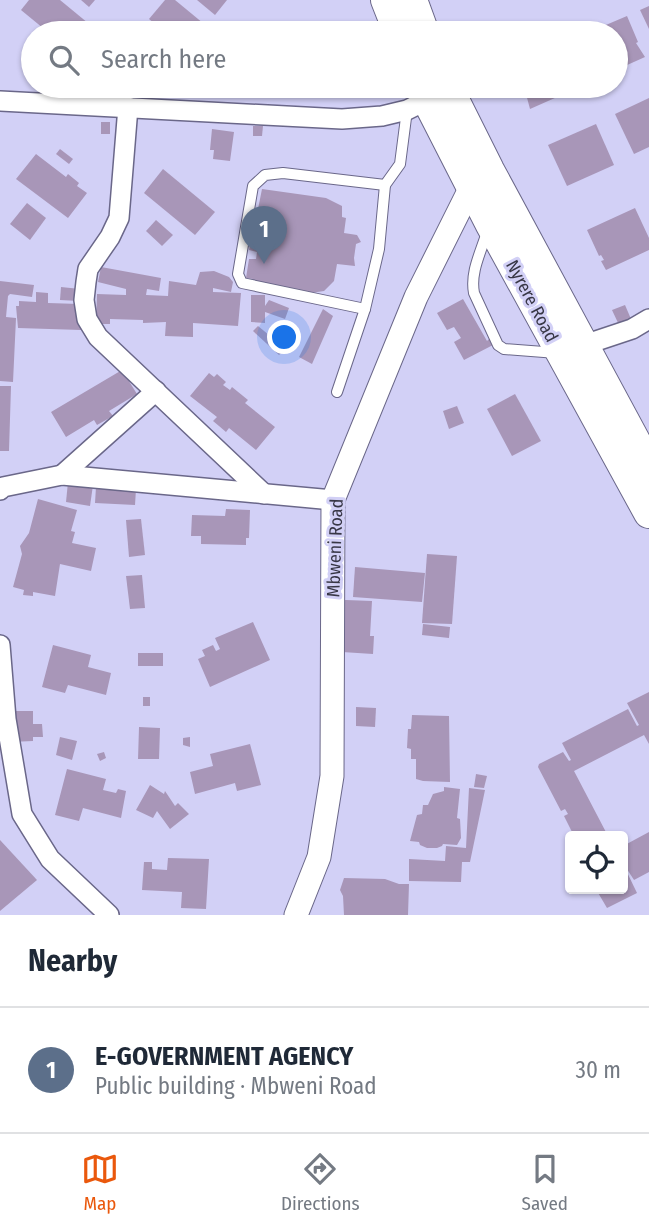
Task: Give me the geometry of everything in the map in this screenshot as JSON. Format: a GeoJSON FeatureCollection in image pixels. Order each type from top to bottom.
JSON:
{"type":"FeatureCollection","features":[{"type":"Feature","properties":{"kind":"main road"},"geometry":{"type":"LineString","coordinates":[[386,0],[394,21]]}},
{"type":"Feature","properties":{"kind":"main road"},"geometry":{"type":"LineString","coordinates":[[412,0],[420,21]]}},
{"type":"Feature","properties":{"kind":"main road","name":"Nyrere Road"},"geometry":{"type":"LineString","coordinates":[[432,98],[480,178],[573,349],[649,513]]}},
{"type":"Feature","properties":{"kind":"main road","name":"Nyrere Road"},"geometry":{"type":"LineString","coordinates":[[480,178],[490,223],[649,467]]}},
{"type":"Feature","properties":{"kind":"street"},"geometry":{"type":"LineString","coordinates":[[0,101],[342,119],[382,116],[421,98]]}},
{"type":"Feature","properties":{"kind":"street"},"geometry":{"type":"LineString","coordinates":[[128,107],[119,218],[110,237],[88,269],[84,300],[87,320],[98,337],[264,494]]}},
{"type":"Feature","properties":{"kind":"street","name":"Mbweni Road"},"geometry":{"type":"LineString","coordinates":[[296,915],[319,857],[332,776],[334,500],[416,297],[480,178]]}},
{"type":"Feature","properties":{"kind":"street"},"geometry":{"type":"LineString","coordinates":[[573,349],[640,331],[649,319]]}},
{"type":"Feature","properties":{"kind":"street"},"geometry":{"type":"LineString","coordinates":[[62,475],[156,391]]}},
{"type":"Feature","properties":{"kind":"street"},"geometry":{"type":"LineString","coordinates":[[0,491],[2,487],[62,475],[334,500]]}},
{"type":"Feature","properties":{"kind":"street"},"geometry":{"type":"LineString","coordinates":[[0,645],[3,719],[22,814],[50,859],[109,915]]}},
{"type":"Feature","properties":{"kind":"lane"},"geometry":{"type":"LineString","coordinates":[[337,392],[365,309],[379,249],[385,185],[400,164],[428,98]]}},
{"type":"Feature","properties":{"kind":"lane"},"geometry":{"type":"LineString","coordinates":[[365,309],[247,285],[239,280],[237,274],[253,186],[265,175],[283,173],[385,185]]}},
{"type":"Feature","properties":{"kind":"lane"},"geometry":{"type":"LineString","coordinates":[[490,223],[472,285],[498,345],[504,349],[573,349]]}},
{"type":"Feature","properties":{"kind":"building"},"geometry":{"type":"Polygon","coordinates":[[[29,0],[60,0],[86,21],[34,21],[21,10],[29,0]]]}},
{"type":"Feature","properties":{"kind":"building"},"geometry":{"type":"Polygon","coordinates":[[[81,0],[95,0],[89,7],[81,0]]]}},
{"type":"Feature","properties":{"kind":"building"},"geometry":{"type":"Polygon","coordinates":[[[165,0],[175,0],[200,21],[151,21],[149,19],[165,0]]]}},
{"type":"Feature","properties":{"kind":"building"},"geometry":{"type":"Polygon","coordinates":[[[197,0],[227,0],[215,15],[197,0]]]}},
{"type":"Feature","properties":{"kind":"building"},"geometry":{"type":"Polygon","coordinates":[[[649,6],[649,29],[640,10],[649,6]]]}},
{"type":"Feature","properties":{"kind":"building"},"geometry":{"type":"Polygon","coordinates":[[[627,16],[638,42],[636,43],[645,57],[628,65],[628,21],[615,21],[627,16]]]}},
{"type":"Feature","properties":{"kind":"building"},"geometry":{"type":"Polygon","coordinates":[[[527,98],[555,98],[530,109],[527,98]]]}},
{"type":"Feature","properties":{"kind":"building"},"geometry":{"type":"Polygon","coordinates":[[[649,98],[649,147],[634,154],[615,114],[649,98]]]}},
{"type":"Feature","properties":{"kind":"building"},"geometry":{"type":"Polygon","coordinates":[[[101,122],[110,122],[110,134],[101,134],[101,122]]]}},
{"type":"Feature","properties":{"kind":"building"},"geometry":{"type":"Polygon","coordinates":[[[596,124],[614,165],[567,186],[548,145],[596,124]]]}},
{"type":"Feature","properties":{"kind":"building"},"geometry":{"type":"Polygon","coordinates":[[[253,126],[263,126],[262,136],[253,136],[253,126]]]}},
{"type":"Feature","properties":{"kind":"building"},"geometry":{"type":"Polygon","coordinates":[[[212,129],[234,132],[230,161],[213,159],[214,150],[210,150],[212,129]]]}},
{"type":"Feature","properties":{"kind":"building"},"geometry":{"type":"Polygon","coordinates":[[[60,149],[73,159],[69,164],[56,154],[60,149]]]}},
{"type":"Feature","properties":{"kind":"building"},"geometry":{"type":"Polygon","coordinates":[[[36,154],[66,177],[68,174],[79,183],[77,186],[87,193],[68,218],[16,179],[36,154]]]}},
{"type":"Feature","properties":{"kind":"building"},"geometry":{"type":"Polygon","coordinates":[[[163,169],[215,212],[195,235],[144,193],[163,169]]]}},
{"type":"Feature","properties":{"kind":"building"},"geometry":{"type":"Polygon","coordinates":[[[262,189],[326,198],[342,206],[342,217],[346,218],[344,233],[357,235],[361,242],[356,244],[355,266],[337,264],[334,281],[324,291],[311,293],[253,282],[253,279],[246,278],[249,259],[256,259],[257,252],[249,250],[255,218],[263,218],[264,209],[258,209],[262,189]]]}},
{"type":"Feature","properties":{"kind":"building"},"geometry":{"type":"Polygon","coordinates":[[[27,203],[46,218],[30,240],[10,224],[27,203]]]}},
{"type":"Feature","properties":{"kind":"building"},"geometry":{"type":"Polygon","coordinates":[[[635,208],[649,238],[649,250],[606,270],[601,261],[604,260],[599,256],[587,230],[635,208]]]}},
{"type":"Feature","properties":{"kind":"building"},"geometry":{"type":"Polygon","coordinates":[[[156,220],[173,235],[162,246],[146,231],[156,220]]]}},
{"type":"Feature","properties":{"kind":"building"},"geometry":{"type":"Polygon","coordinates":[[[101,267],[161,278],[159,291],[147,289],[146,295],[168,296],[169,281],[196,285],[200,272],[214,271],[229,277],[233,282],[231,292],[213,288],[213,292],[241,293],[238,326],[193,323],[193,337],[165,336],[166,322],[143,323],[143,320],[110,319],[110,324],[96,324],[97,294],[126,295],[126,289],[98,282],[101,267]]]}},
{"type":"Feature","properties":{"kind":"building"},"geometry":{"type":"Polygon","coordinates":[[[0,281],[34,285],[32,297],[8,296],[6,317],[16,318],[13,382],[0,381],[0,281]]]}},
{"type":"Feature","properties":{"kind":"building"},"geometry":{"type":"Polygon","coordinates":[[[61,287],[80,289],[79,301],[60,300],[61,287]]]}},
{"type":"Feature","properties":{"kind":"building"},"geometry":{"type":"Polygon","coordinates":[[[36,292],[48,293],[48,303],[79,304],[81,330],[18,328],[16,306],[19,306],[19,301],[36,302],[36,292]]]}},
{"type":"Feature","properties":{"kind":"building"},"geometry":{"type":"Polygon","coordinates":[[[251,295],[265,295],[265,306],[269,300],[289,308],[285,319],[265,312],[265,323],[251,322],[251,295]]]}},
{"type":"Feature","properties":{"kind":"building"},"geometry":{"type":"Polygon","coordinates":[[[463,299],[487,341],[489,339],[493,345],[464,360],[454,342],[461,338],[454,327],[447,330],[437,313],[463,299]]]}},
{"type":"Feature","properties":{"kind":"building"},"geometry":{"type":"Polygon","coordinates":[[[625,305],[631,319],[619,325],[612,310],[625,305]]]}},
{"type":"Feature","properties":{"kind":"building"},"geometry":{"type":"Polygon","coordinates":[[[323,309],[333,316],[312,364],[299,357],[323,309]]]}},
{"type":"Feature","properties":{"kind":"building"},"geometry":{"type":"Polygon","coordinates":[[[258,326],[286,349],[279,355],[253,331],[258,326]]]}},
{"type":"Feature","properties":{"kind":"building"},"geometry":{"type":"Polygon","coordinates":[[[122,370],[137,394],[109,411],[113,416],[97,425],[94,420],[66,437],[51,412],[122,370]]]}},
{"type":"Feature","properties":{"kind":"building"},"geometry":{"type":"Polygon","coordinates":[[[209,373],[214,377],[217,374],[226,382],[223,385],[230,390],[232,387],[248,400],[245,403],[275,427],[256,450],[229,428],[226,432],[213,421],[217,417],[190,396],[209,373]]]}},
{"type":"Feature","properties":{"kind":"building"},"geometry":{"type":"Polygon","coordinates":[[[0,386],[11,386],[9,451],[0,451],[0,386]]]}},
{"type":"Feature","properties":{"kind":"building"},"geometry":{"type":"Polygon","coordinates":[[[515,394],[541,441],[512,456],[487,409],[515,394]]]}},
{"type":"Feature","properties":{"kind":"building"},"geometry":{"type":"Polygon","coordinates":[[[457,406],[464,423],[449,429],[443,411],[457,406]]]}},
{"type":"Feature","properties":{"kind":"building"},"geometry":{"type":"Polygon","coordinates":[[[68,482],[93,485],[90,506],[66,502],[68,482]]]}},
{"type":"Feature","properties":{"kind":"building"},"geometry":{"type":"Polygon","coordinates":[[[96,487],[136,489],[135,505],[95,503],[96,487]]]}},
{"type":"Feature","properties":{"kind":"building"},"geometry":{"type":"Polygon","coordinates":[[[38,499],[77,510],[71,531],[75,532],[72,543],[96,548],[91,571],[60,564],[55,596],[33,592],[33,596],[23,595],[24,590],[13,587],[22,554],[20,546],[29,533],[38,499]]]}},
{"type":"Feature","properties":{"kind":"building"},"geometry":{"type":"Polygon","coordinates":[[[226,509],[250,510],[249,538],[246,538],[246,545],[201,544],[201,536],[191,536],[192,515],[225,516],[226,509]]]}},
{"type":"Feature","properties":{"kind":"building"},"geometry":{"type":"Polygon","coordinates":[[[141,519],[145,555],[129,557],[126,520],[141,519]]]}},
{"type":"Feature","properties":{"kind":"building"},"geometry":{"type":"Polygon","coordinates":[[[427,554],[457,556],[452,624],[422,623],[427,554]]]}},
{"type":"Feature","properties":{"kind":"building"},"geometry":{"type":"Polygon","coordinates":[[[355,567],[425,573],[422,602],[353,597],[355,567]]]}},
{"type":"Feature","properties":{"kind":"building"},"geometry":{"type":"Polygon","coordinates":[[[142,575],[145,608],[130,609],[126,576],[142,575]]]}},
{"type":"Feature","properties":{"kind":"building"},"geometry":{"type":"Polygon","coordinates":[[[335,601],[372,601],[370,636],[374,636],[373,654],[342,652],[344,627],[333,625],[335,601]]]}},
{"type":"Feature","properties":{"kind":"building"},"geometry":{"type":"Polygon","coordinates":[[[253,622],[270,660],[210,687],[198,659],[205,656],[202,650],[213,645],[216,651],[220,649],[215,638],[253,622]]]}},
{"type":"Feature","properties":{"kind":"building"},"geometry":{"type":"Polygon","coordinates":[[[423,624],[450,627],[449,638],[422,635],[423,624]]]}},
{"type":"Feature","properties":{"kind":"building"},"geometry":{"type":"Polygon","coordinates":[[[53,645],[91,655],[88,667],[111,673],[106,695],[68,685],[65,693],[42,687],[53,645]]]}},
{"type":"Feature","properties":{"kind":"building"},"geometry":{"type":"Polygon","coordinates":[[[138,653],[163,653],[163,666],[138,666],[138,653]]]}},
{"type":"Feature","properties":{"kind":"building"},"geometry":{"type":"Polygon","coordinates":[[[649,692],[649,744],[644,735],[574,771],[605,831],[572,831],[564,816],[568,814],[565,809],[561,811],[538,767],[539,764],[563,752],[569,761],[571,760],[562,743],[628,709],[637,726],[639,725],[627,703],[649,692]]]}},
{"type":"Feature","properties":{"kind":"building"},"geometry":{"type":"Polygon","coordinates":[[[143,697],[150,697],[150,706],[143,706],[143,697]]]}},
{"type":"Feature","properties":{"kind":"building"},"geometry":{"type":"Polygon","coordinates":[[[356,707],[376,708],[375,727],[356,726],[356,707]]]}},
{"type":"Feature","properties":{"kind":"building"},"geometry":{"type":"Polygon","coordinates":[[[10,711],[33,711],[33,724],[42,724],[43,737],[33,737],[33,741],[11,742],[10,711]]]}},
{"type":"Feature","properties":{"kind":"building"},"geometry":{"type":"Polygon","coordinates":[[[412,715],[449,716],[450,782],[416,779],[416,759],[411,759],[411,749],[407,748],[412,715]]]}},
{"type":"Feature","properties":{"kind":"building"},"geometry":{"type":"Polygon","coordinates":[[[139,727],[160,728],[159,759],[138,759],[139,727]]]}},
{"type":"Feature","properties":{"kind":"building"},"geometry":{"type":"Polygon","coordinates":[[[60,737],[77,741],[72,760],[56,755],[60,737]]]}},
{"type":"Feature","properties":{"kind":"building"},"geometry":{"type":"Polygon","coordinates":[[[190,737],[190,747],[183,745],[183,738],[190,737]]]}},
{"type":"Feature","properties":{"kind":"building"},"geometry":{"type":"Polygon","coordinates":[[[250,744],[261,785],[237,791],[235,783],[195,794],[190,772],[213,766],[210,754],[250,744]]]}},
{"type":"Feature","properties":{"kind":"building"},"geometry":{"type":"Polygon","coordinates":[[[104,752],[106,758],[100,761],[97,754],[104,752]]]}},
{"type":"Feature","properties":{"kind":"building"},"geometry":{"type":"Polygon","coordinates":[[[67,769],[106,779],[103,790],[116,793],[118,789],[126,791],[121,818],[83,808],[79,821],[55,815],[67,769]]]}},
{"type":"Feature","properties":{"kind":"building"},"geometry":{"type":"Polygon","coordinates":[[[476,774],[487,776],[484,788],[474,787],[476,774]]]}},
{"type":"Feature","properties":{"kind":"building"},"geometry":{"type":"Polygon","coordinates":[[[150,785],[164,794],[165,791],[175,806],[178,803],[189,814],[170,829],[157,811],[153,818],[136,810],[150,785]]]}},
{"type":"Feature","properties":{"kind":"building"},"geometry":{"type":"Polygon","coordinates":[[[444,787],[460,789],[457,818],[460,819],[461,838],[457,845],[443,844],[437,848],[427,848],[419,842],[410,841],[417,815],[422,814],[423,805],[428,805],[433,794],[444,791],[444,787]]]}},
{"type":"Feature","properties":{"kind":"building"},"geometry":{"type":"Polygon","coordinates":[[[469,788],[485,790],[470,862],[462,862],[461,882],[409,881],[409,859],[445,861],[446,846],[466,848],[469,788]]]}},
{"type":"Feature","properties":{"kind":"building"},"geometry":{"type":"Polygon","coordinates":[[[649,832],[649,872],[634,880],[628,871],[628,843],[649,832]]]}},
{"type":"Feature","properties":{"kind":"building"},"geometry":{"type":"Polygon","coordinates":[[[0,840],[37,880],[0,911],[0,840]]]}},
{"type":"Feature","properties":{"kind":"building"},"geometry":{"type":"Polygon","coordinates":[[[168,858],[209,859],[206,909],[181,908],[182,892],[142,890],[144,862],[152,862],[152,869],[167,870],[168,858]]]}},
{"type":"Feature","properties":{"kind":"building"},"geometry":{"type":"Polygon","coordinates":[[[628,874],[637,893],[607,908],[599,894],[628,894],[628,874]]]}},
{"type":"Feature","properties":{"kind":"building"},"geometry":{"type":"Polygon","coordinates":[[[344,878],[385,879],[409,884],[408,915],[344,915],[340,890],[344,878]]]}},
{"type":"Feature","properties":{"kind":"place","name":"E-GOVERNMENT AGENCY"},"geometry":{"type":"Point","coordinates":[264,264]}}]}
